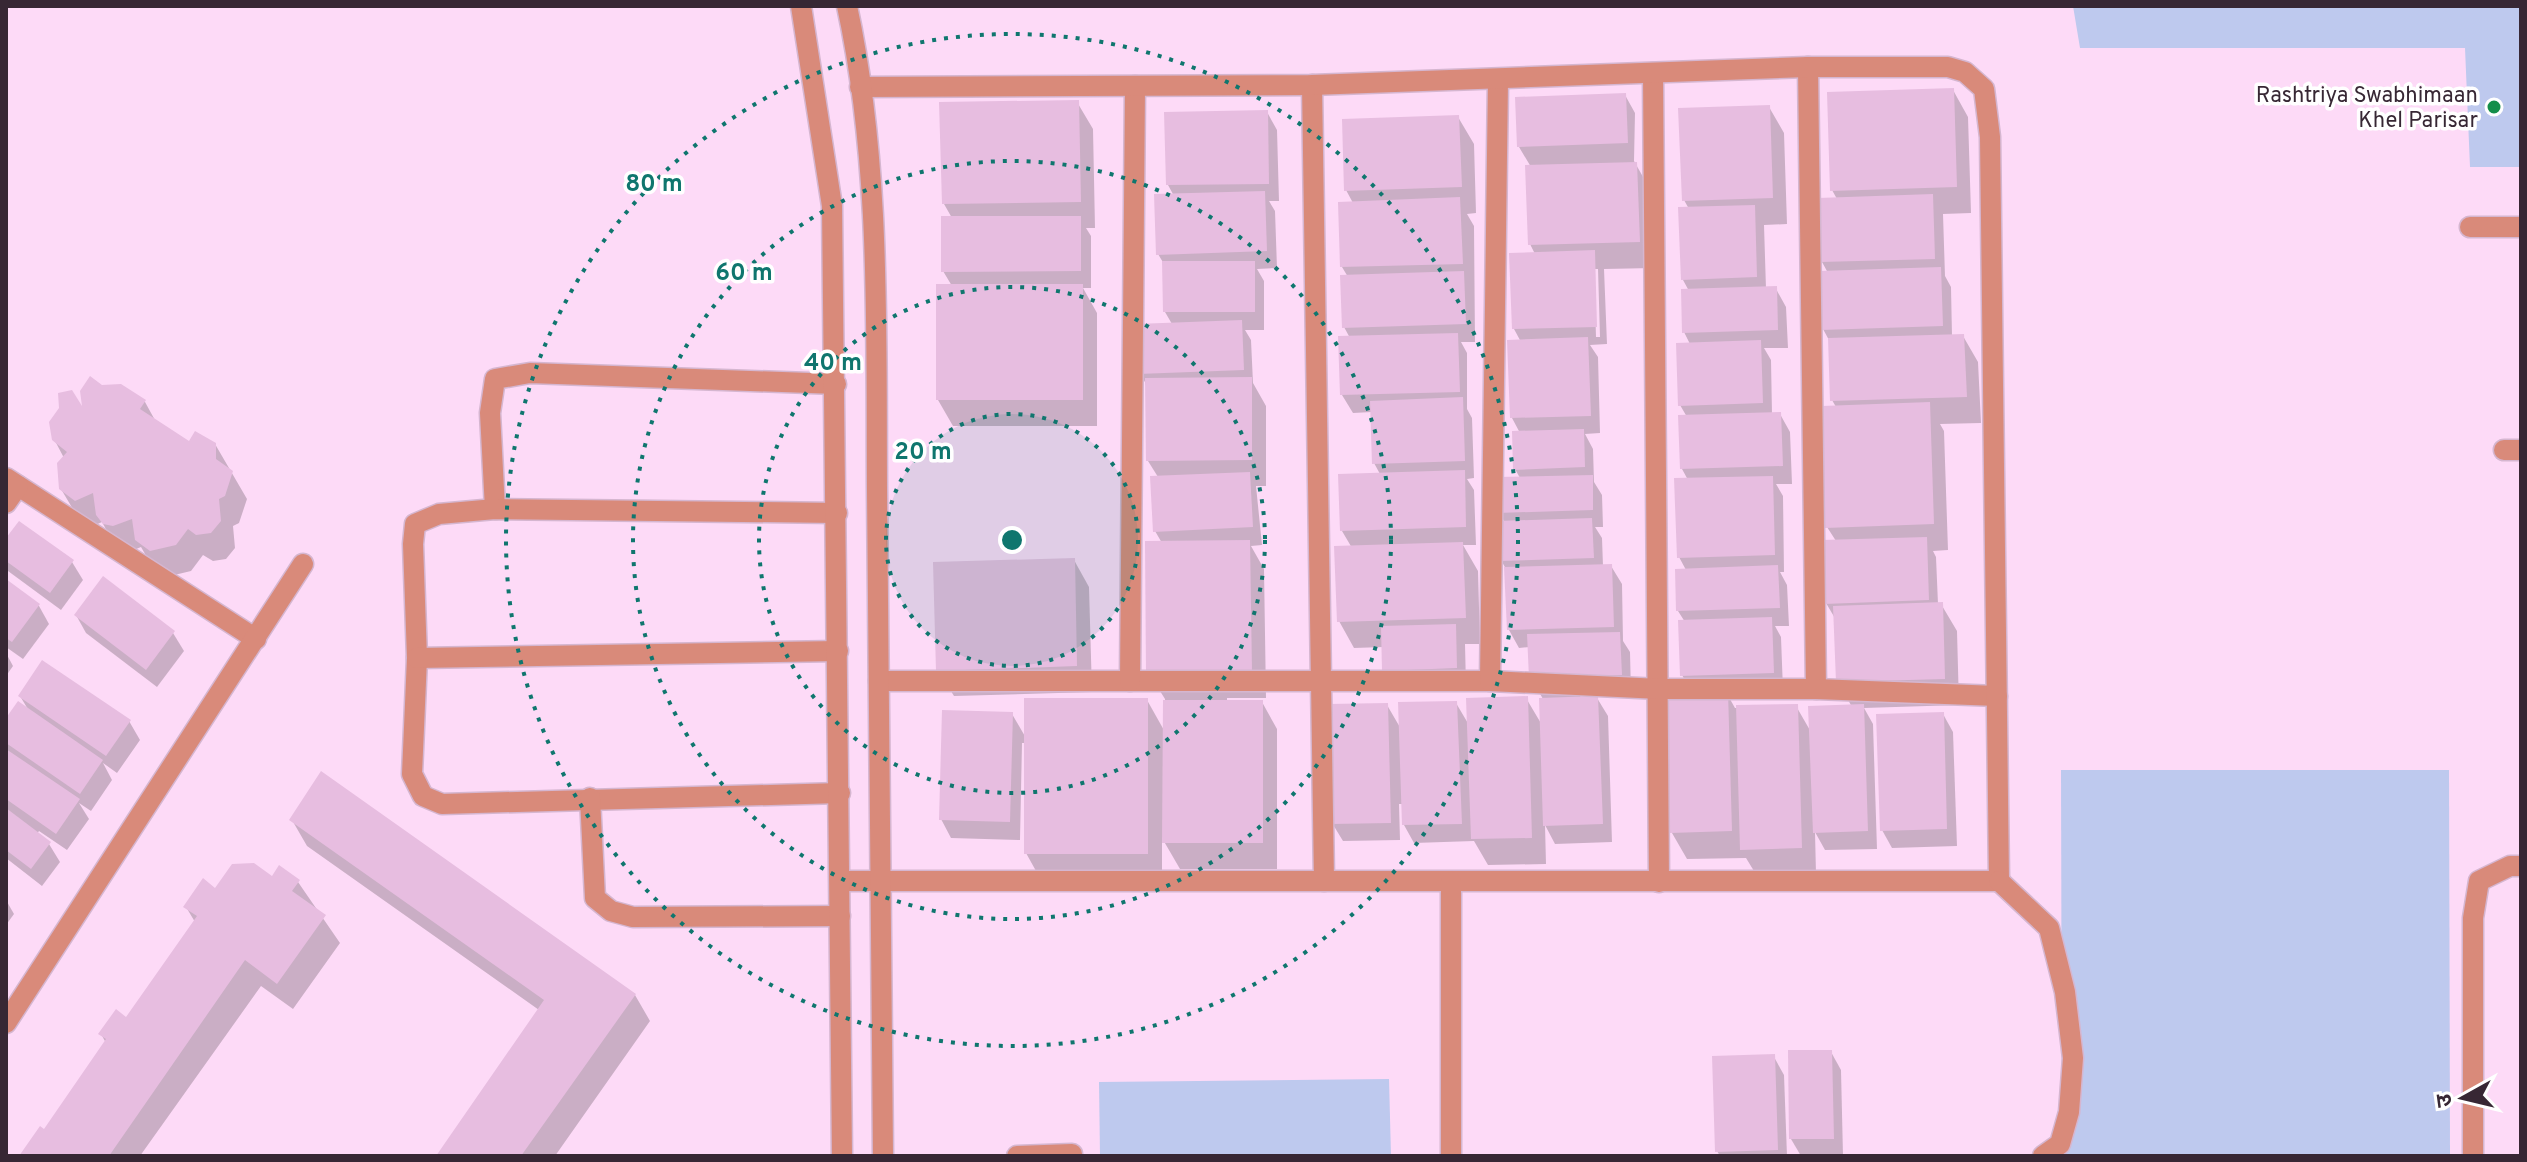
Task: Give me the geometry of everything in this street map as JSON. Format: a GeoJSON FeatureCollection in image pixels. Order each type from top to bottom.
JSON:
{"type":"FeatureCollection","features":[{"type":"Feature","properties":{"kind":"street"},"geometry":{"type":"LineString","coordinates":[[801,6],[832,206],[842,1156]]}},
{"type":"Feature","properties":{"kind":"street"},"geometry":{"type":"LineString","coordinates":[[847,6],[860,87],[871,199],[883,1156]]}},
{"type":"Feature","properties":{"kind":"street"},"geometry":{"type":"LineString","coordinates":[[860,87],[1312,85],[1808,67],[1948,67],[1965,72],[1984,89],[1990,137],[1999,881]]}},
{"type":"Feature","properties":{"kind":"street"},"geometry":{"type":"LineString","coordinates":[[1808,67],[1816,689]]}},
{"type":"Feature","properties":{"kind":"street"},"geometry":{"type":"LineString","coordinates":[[1653,73],[1660,689],[1659,882]]}},
{"type":"Feature","properties":{"kind":"street"},"geometry":{"type":"LineString","coordinates":[[1490,681],[1498,80]]}},
{"type":"Feature","properties":{"kind":"street"},"geometry":{"type":"LineString","coordinates":[[1312,85],[1324,881]]}},
{"type":"Feature","properties":{"kind":"street"},"geometry":{"type":"LineString","coordinates":[[1130,681],[1135,86]]}},
{"type":"Feature","properties":{"kind":"street"},"geometry":{"type":"LineString","coordinates":[[2470,227],[2521,227]]}},
{"type":"Feature","properties":{"kind":"street"},"geometry":{"type":"LineString","coordinates":[[495,509],[490,413],[495,379],[530,373],[836,384]]}},
{"type":"Feature","properties":{"kind":"street"},"geometry":{"type":"LineString","coordinates":[[10,489],[256,639]]}},
{"type":"Feature","properties":{"kind":"street"},"geometry":{"type":"LineString","coordinates":[[837,513],[495,509],[439,514],[415,524],[417,658],[412,774],[423,796],[442,804],[840,793]]}},
{"type":"Feature","properties":{"kind":"street"},"geometry":{"type":"LineString","coordinates":[[6,1023],[303,564]]}},
{"type":"Feature","properties":{"kind":"street"},"geometry":{"type":"LineString","coordinates":[[417,658],[838,651]]}},
{"type":"Feature","properties":{"kind":"street"},"geometry":{"type":"LineString","coordinates":[[879,681],[1490,681],[1660,689],[1816,689],[1997,696]]}},
{"type":"Feature","properties":{"kind":"street"},"geometry":{"type":"LineString","coordinates":[[590,798],[595,898],[611,911],[633,917],[840,916]]}},
{"type":"Feature","properties":{"kind":"street"},"geometry":{"type":"LineString","coordinates":[[2473,1156],[2473,918],[2479,881],[2510,866],[2521,866]]}},
{"type":"Feature","properties":{"kind":"street"},"geometry":{"type":"LineString","coordinates":[[840,881],[1999,881],[2049,928],[2065,992],[2073,1058],[2069,1112],[2060,1150],[2043,1156]]}},
{"type":"Feature","properties":{"kind":"street"},"geometry":{"type":"LineString","coordinates":[[1451,882],[1451,1156]]}},
{"type":"Feature","properties":{"kind":"street"},"geometry":{"type":"LineString","coordinates":[[1017,1156],[1072,1154]]}},
{"type":"Feature","properties":{"kind":"shaded area","name":"Rashtriya Swabhimaan Khel Parisar"},"geometry":{"type":"Polygon","coordinates":[[[2073,6],[2521,6],[2521,167],[2470,167],[2465,48],[2080,48],[2073,6]]]}},
{"type":"Feature","properties":{"kind":"shaded area"},"geometry":{"type":"Polygon","coordinates":[[[2061,770],[2449,770],[2450,1156],[2062,1156],[2061,770]]]}},
{"type":"Feature","properties":{"kind":"shaded area"},"geometry":{"type":"Polygon","coordinates":[[[1389,1079],[1391,1156],[1100,1156],[1099,1082],[1389,1079]]]}},
{"type":"Feature","properties":{"kind":"building"},"geometry":{"type":"Polygon","coordinates":[[[1954,88],[1957,187],[1830,191],[1827,92],[1954,88]]]}},
{"type":"Feature","properties":{"kind":"building"},"geometry":{"type":"Polygon","coordinates":[[[1626,93],[1628,143],[1517,147],[1515,97],[1626,93]]]}},
{"type":"Feature","properties":{"kind":"building"},"geometry":{"type":"Polygon","coordinates":[[[1079,100],[1081,202],[942,204],[939,102],[1079,100]]]}},
{"type":"Feature","properties":{"kind":"building"},"geometry":{"type":"Polygon","coordinates":[[[1770,105],[1773,198],[1682,201],[1678,108],[1770,105]]]}},
{"type":"Feature","properties":{"kind":"building"},"geometry":{"type":"Polygon","coordinates":[[[1268,110],[1269,184],[1166,185],[1164,112],[1268,110]]]}},
{"type":"Feature","properties":{"kind":"building"},"geometry":{"type":"Polygon","coordinates":[[[1459,115],[1462,187],[1344,191],[1342,119],[1459,115]]]}},
{"type":"Feature","properties":{"kind":"building"},"geometry":{"type":"Polygon","coordinates":[[[1637,162],[1640,242],[1528,245],[1525,165],[1637,162]]]}},
{"type":"Feature","properties":{"kind":"building"},"geometry":{"type":"Polygon","coordinates":[[[1265,191],[1267,251],[1156,255],[1154,194],[1265,191]]]}},
{"type":"Feature","properties":{"kind":"building"},"geometry":{"type":"Polygon","coordinates":[[[1933,194],[1935,259],[1820,262],[1818,198],[1933,194]]]}},
{"type":"Feature","properties":{"kind":"building"},"geometry":{"type":"Polygon","coordinates":[[[1460,197],[1463,264],[1340,267],[1338,202],[1460,197]]]}},
{"type":"Feature","properties":{"kind":"building"},"geometry":{"type":"Polygon","coordinates":[[[1755,205],[1757,277],[1681,280],[1678,207],[1755,205]]]}},
{"type":"Feature","properties":{"kind":"building"},"geometry":{"type":"Polygon","coordinates":[[[941,216],[1081,216],[1081,271],[941,272],[941,216]]]}},
{"type":"Feature","properties":{"kind":"building"},"geometry":{"type":"Polygon","coordinates":[[[1595,250],[1597,327],[1512,329],[1509,253],[1595,250]]]}},
{"type":"Feature","properties":{"kind":"building"},"geometry":{"type":"Polygon","coordinates":[[[1162,261],[1255,261],[1255,312],[1163,312],[1162,261]]]}},
{"type":"Feature","properties":{"kind":"building"},"geometry":{"type":"Polygon","coordinates":[[[1941,267],[1943,326],[1821,330],[1819,271],[1941,267]]]}},
{"type":"Feature","properties":{"kind":"building"},"geometry":{"type":"Polygon","coordinates":[[[1464,271],[1466,324],[1342,328],[1340,275],[1464,271]]]}},
{"type":"Feature","properties":{"kind":"building"},"geometry":{"type":"Polygon","coordinates":[[[936,284],[1083,284],[1083,400],[936,400],[936,284]]]}},
{"type":"Feature","properties":{"kind":"building"},"geometry":{"type":"Polygon","coordinates":[[[1777,286],[1778,330],[1682,333],[1681,289],[1777,286]]]}},
{"type":"Feature","properties":{"kind":"building"},"geometry":{"type":"Polygon","coordinates":[[[1242,320],[1244,370],[1138,374],[1136,324],[1242,320]]]}},
{"type":"Feature","properties":{"kind":"building"},"geometry":{"type":"Polygon","coordinates":[[[1458,333],[1460,392],[1340,395],[1338,336],[1458,333]]]}},
{"type":"Feature","properties":{"kind":"building"},"geometry":{"type":"Polygon","coordinates":[[[1964,334],[1967,397],[1830,401],[1828,338],[1964,334]]]}},
{"type":"Feature","properties":{"kind":"building"},"geometry":{"type":"Polygon","coordinates":[[[1588,337],[1591,416],[1510,418],[1507,340],[1588,337]]]}},
{"type":"Feature","properties":{"kind":"building"},"geometry":{"type":"Polygon","coordinates":[[[1761,340],[1763,403],[1678,406],[1676,343],[1761,340]]]}},
{"type":"Feature","properties":{"kind":"building"},"geometry":{"type":"Polygon","coordinates":[[[90,376],[102,385],[121,384],[146,400],[140,409],[189,441],[195,431],[216,443],[216,459],[233,471],[225,496],[219,499],[221,521],[211,533],[196,535],[188,529],[176,545],[150,551],[135,540],[132,519],[113,526],[103,524],[96,515],[93,493],[75,501],[59,489],[57,463],[67,452],[52,440],[49,422],[59,408],[58,393],[72,390],[82,406],[80,391],[90,376]]]}},
{"type":"Feature","properties":{"kind":"building"},"geometry":{"type":"Polygon","coordinates":[[[1252,377],[1252,460],[1146,461],[1145,378],[1252,377]]]}},
{"type":"Feature","properties":{"kind":"building"},"geometry":{"type":"Polygon","coordinates":[[[1463,397],[1465,461],[1372,464],[1370,401],[1463,397]]]}},
{"type":"Feature","properties":{"kind":"building"},"geometry":{"type":"Polygon","coordinates":[[[1930,402],[1934,524],[1825,528],[1822,406],[1930,402]]]}},
{"type":"Feature","properties":{"kind":"building"},"geometry":{"type":"Polygon","coordinates":[[[1781,412],[1783,466],[1680,469],[1678,415],[1781,412]]]}},
{"type":"Feature","properties":{"kind":"building"},"geometry":{"type":"Polygon","coordinates":[[[1584,429],[1585,467],[1513,470],[1512,431],[1584,429]]]}},
{"type":"Feature","properties":{"kind":"building"},"geometry":{"type":"Polygon","coordinates":[[[1465,470],[1466,527],[1340,531],[1338,474],[1465,470]]]}},
{"type":"Feature","properties":{"kind":"building"},"geometry":{"type":"Polygon","coordinates":[[[1250,472],[1253,527],[1153,532],[1150,476],[1250,472]]]}},
{"type":"Feature","properties":{"kind":"building"},"geometry":{"type":"Polygon","coordinates":[[[1593,475],[1593,510],[1497,513],[1496,477],[1593,475]]]}},
{"type":"Feature","properties":{"kind":"building"},"geometry":{"type":"Polygon","coordinates":[[[1773,476],[1775,555],[1677,558],[1674,478],[1773,476]]]}},
{"type":"Feature","properties":{"kind":"building"},"geometry":{"type":"Polygon","coordinates":[[[1592,518],[1594,558],[1499,561],[1497,521],[1592,518]]]}},
{"type":"Feature","properties":{"kind":"building"},"geometry":{"type":"Polygon","coordinates":[[[19,521],[74,560],[50,593],[6,561],[6,538],[19,521]]]}},
{"type":"Feature","properties":{"kind":"building"},"geometry":{"type":"Polygon","coordinates":[[[1927,537],[1929,600],[1824,604],[1822,540],[1927,537]]]}},
{"type":"Feature","properties":{"kind":"building"},"geometry":{"type":"Polygon","coordinates":[[[1250,540],[1252,672],[1146,673],[1145,541],[1250,540]]]}},
{"type":"Feature","properties":{"kind":"building"},"geometry":{"type":"Polygon","coordinates":[[[1463,542],[1466,618],[1337,622],[1334,546],[1463,542]]]}},
{"type":"Feature","properties":{"kind":"building"},"geometry":{"type":"Polygon","coordinates":[[[1075,558],[1077,666],[936,671],[933,562],[1075,558]]]}},
{"type":"Feature","properties":{"kind":"building"},"geometry":{"type":"Polygon","coordinates":[[[1612,564],[1614,627],[1507,630],[1504,567],[1612,564]]]}},
{"type":"Feature","properties":{"kind":"building"},"geometry":{"type":"Polygon","coordinates":[[[1778,565],[1780,608],[1676,611],[1675,569],[1778,565]]]}},
{"type":"Feature","properties":{"kind":"building"},"geometry":{"type":"Polygon","coordinates":[[[103,576],[175,631],[146,670],[74,615],[103,576]]]}},
{"type":"Feature","properties":{"kind":"building"},"geometry":{"type":"Polygon","coordinates":[[[6,579],[40,604],[12,642],[6,638],[6,579]]]}},
{"type":"Feature","properties":{"kind":"building"},"geometry":{"type":"Polygon","coordinates":[[[1943,602],[1945,679],[1836,682],[1833,606],[1943,602]]]}},
{"type":"Feature","properties":{"kind":"building"},"geometry":{"type":"Polygon","coordinates":[[[1772,617],[1774,673],[1680,676],[1678,620],[1772,617]]]}},
{"type":"Feature","properties":{"kind":"building"},"geometry":{"type":"Polygon","coordinates":[[[1456,624],[1457,668],[1382,671],[1381,626],[1456,624]]]}},
{"type":"Feature","properties":{"kind":"building"},"geometry":{"type":"Polygon","coordinates":[[[1620,632],[1622,675],[1529,678],[1527,634],[1620,632]]]}},
{"type":"Feature","properties":{"kind":"building"},"geometry":{"type":"Polygon","coordinates":[[[42,660],[131,720],[106,756],[18,696],[42,660]]]}},
{"type":"Feature","properties":{"kind":"building"},"geometry":{"type":"Polygon","coordinates":[[[1728,691],[1732,831],[1670,833],[1666,693],[1728,691]]]}},
{"type":"Feature","properties":{"kind":"building"},"geometry":{"type":"Polygon","coordinates":[[[1528,696],[1532,838],[1471,839],[1466,698],[1528,696]]]}},
{"type":"Feature","properties":{"kind":"building"},"geometry":{"type":"Polygon","coordinates":[[[1598,696],[1603,824],[1543,826],[1539,698],[1598,696]]]}},
{"type":"Feature","properties":{"kind":"building"},"geometry":{"type":"Polygon","coordinates":[[[1024,698],[1148,698],[1148,854],[1024,854],[1024,698]]]}},
{"type":"Feature","properties":{"kind":"building"},"geometry":{"type":"Polygon","coordinates":[[[1163,700],[1263,700],[1263,843],[1162,843],[1163,700]]]}},
{"type":"Feature","properties":{"kind":"building"},"geometry":{"type":"Polygon","coordinates":[[[18,701],[103,760],[80,794],[6,743],[6,718],[18,701]]]}},
{"type":"Feature","properties":{"kind":"building"},"geometry":{"type":"Polygon","coordinates":[[[1457,701],[1462,824],[1402,825],[1398,702],[1457,701]]]}},
{"type":"Feature","properties":{"kind":"building"},"geometry":{"type":"Polygon","coordinates":[[[1388,703],[1391,823],[1330,824],[1328,704],[1388,703]]]}},
{"type":"Feature","properties":{"kind":"building"},"geometry":{"type":"Polygon","coordinates":[[[1798,704],[1802,848],[1740,850],[1736,705],[1798,704]]]}},
{"type":"Feature","properties":{"kind":"building"},"geometry":{"type":"Polygon","coordinates":[[[1864,704],[1868,831],[1813,833],[1808,706],[1864,704]]]}},
{"type":"Feature","properties":{"kind":"building"},"geometry":{"type":"Polygon","coordinates":[[[942,710],[1013,712],[1010,822],[939,820],[942,710]]]}},
{"type":"Feature","properties":{"kind":"building"},"geometry":{"type":"Polygon","coordinates":[[[1944,712],[1947,829],[1880,831],[1876,714],[1944,712]]]}},
{"type":"Feature","properties":{"kind":"building"},"geometry":{"type":"Polygon","coordinates":[[[6,749],[80,799],[56,834],[6,799],[6,749]]]}},
{"type":"Feature","properties":{"kind":"building"},"geometry":{"type":"Polygon","coordinates":[[[321,771],[636,994],[521,1156],[436,1156],[544,1000],[289,820],[321,771]]]}},
{"type":"Feature","properties":{"kind":"building"},"geometry":{"type":"Polygon","coordinates":[[[6,808],[51,842],[31,869],[6,850],[6,808]]]}},
{"type":"Feature","properties":{"kind":"building"},"geometry":{"type":"Polygon","coordinates":[[[254,863],[272,876],[279,865],[300,880],[292,891],[326,915],[277,984],[245,960],[109,1156],[19,1156],[40,1126],[44,1129],[106,1039],[98,1034],[116,1009],[126,1017],[197,916],[183,907],[203,878],[215,888],[232,864],[254,863]]]}},
{"type":"Feature","properties":{"kind":"building"},"geometry":{"type":"Polygon","coordinates":[[[1788,1050],[1832,1050],[1834,1139],[1789,1139],[1788,1050]]]}},
{"type":"Feature","properties":{"kind":"building"},"geometry":{"type":"Polygon","coordinates":[[[1775,1054],[1778,1150],[1715,1152],[1712,1056],[1775,1054]]]}},
{"type":"Feature","properties":{"kind":"place","name":"Rashtriya Swabhimaan Khel Parisar"},"geometry":{"type":"Point","coordinates":[2494,107]}}]}
